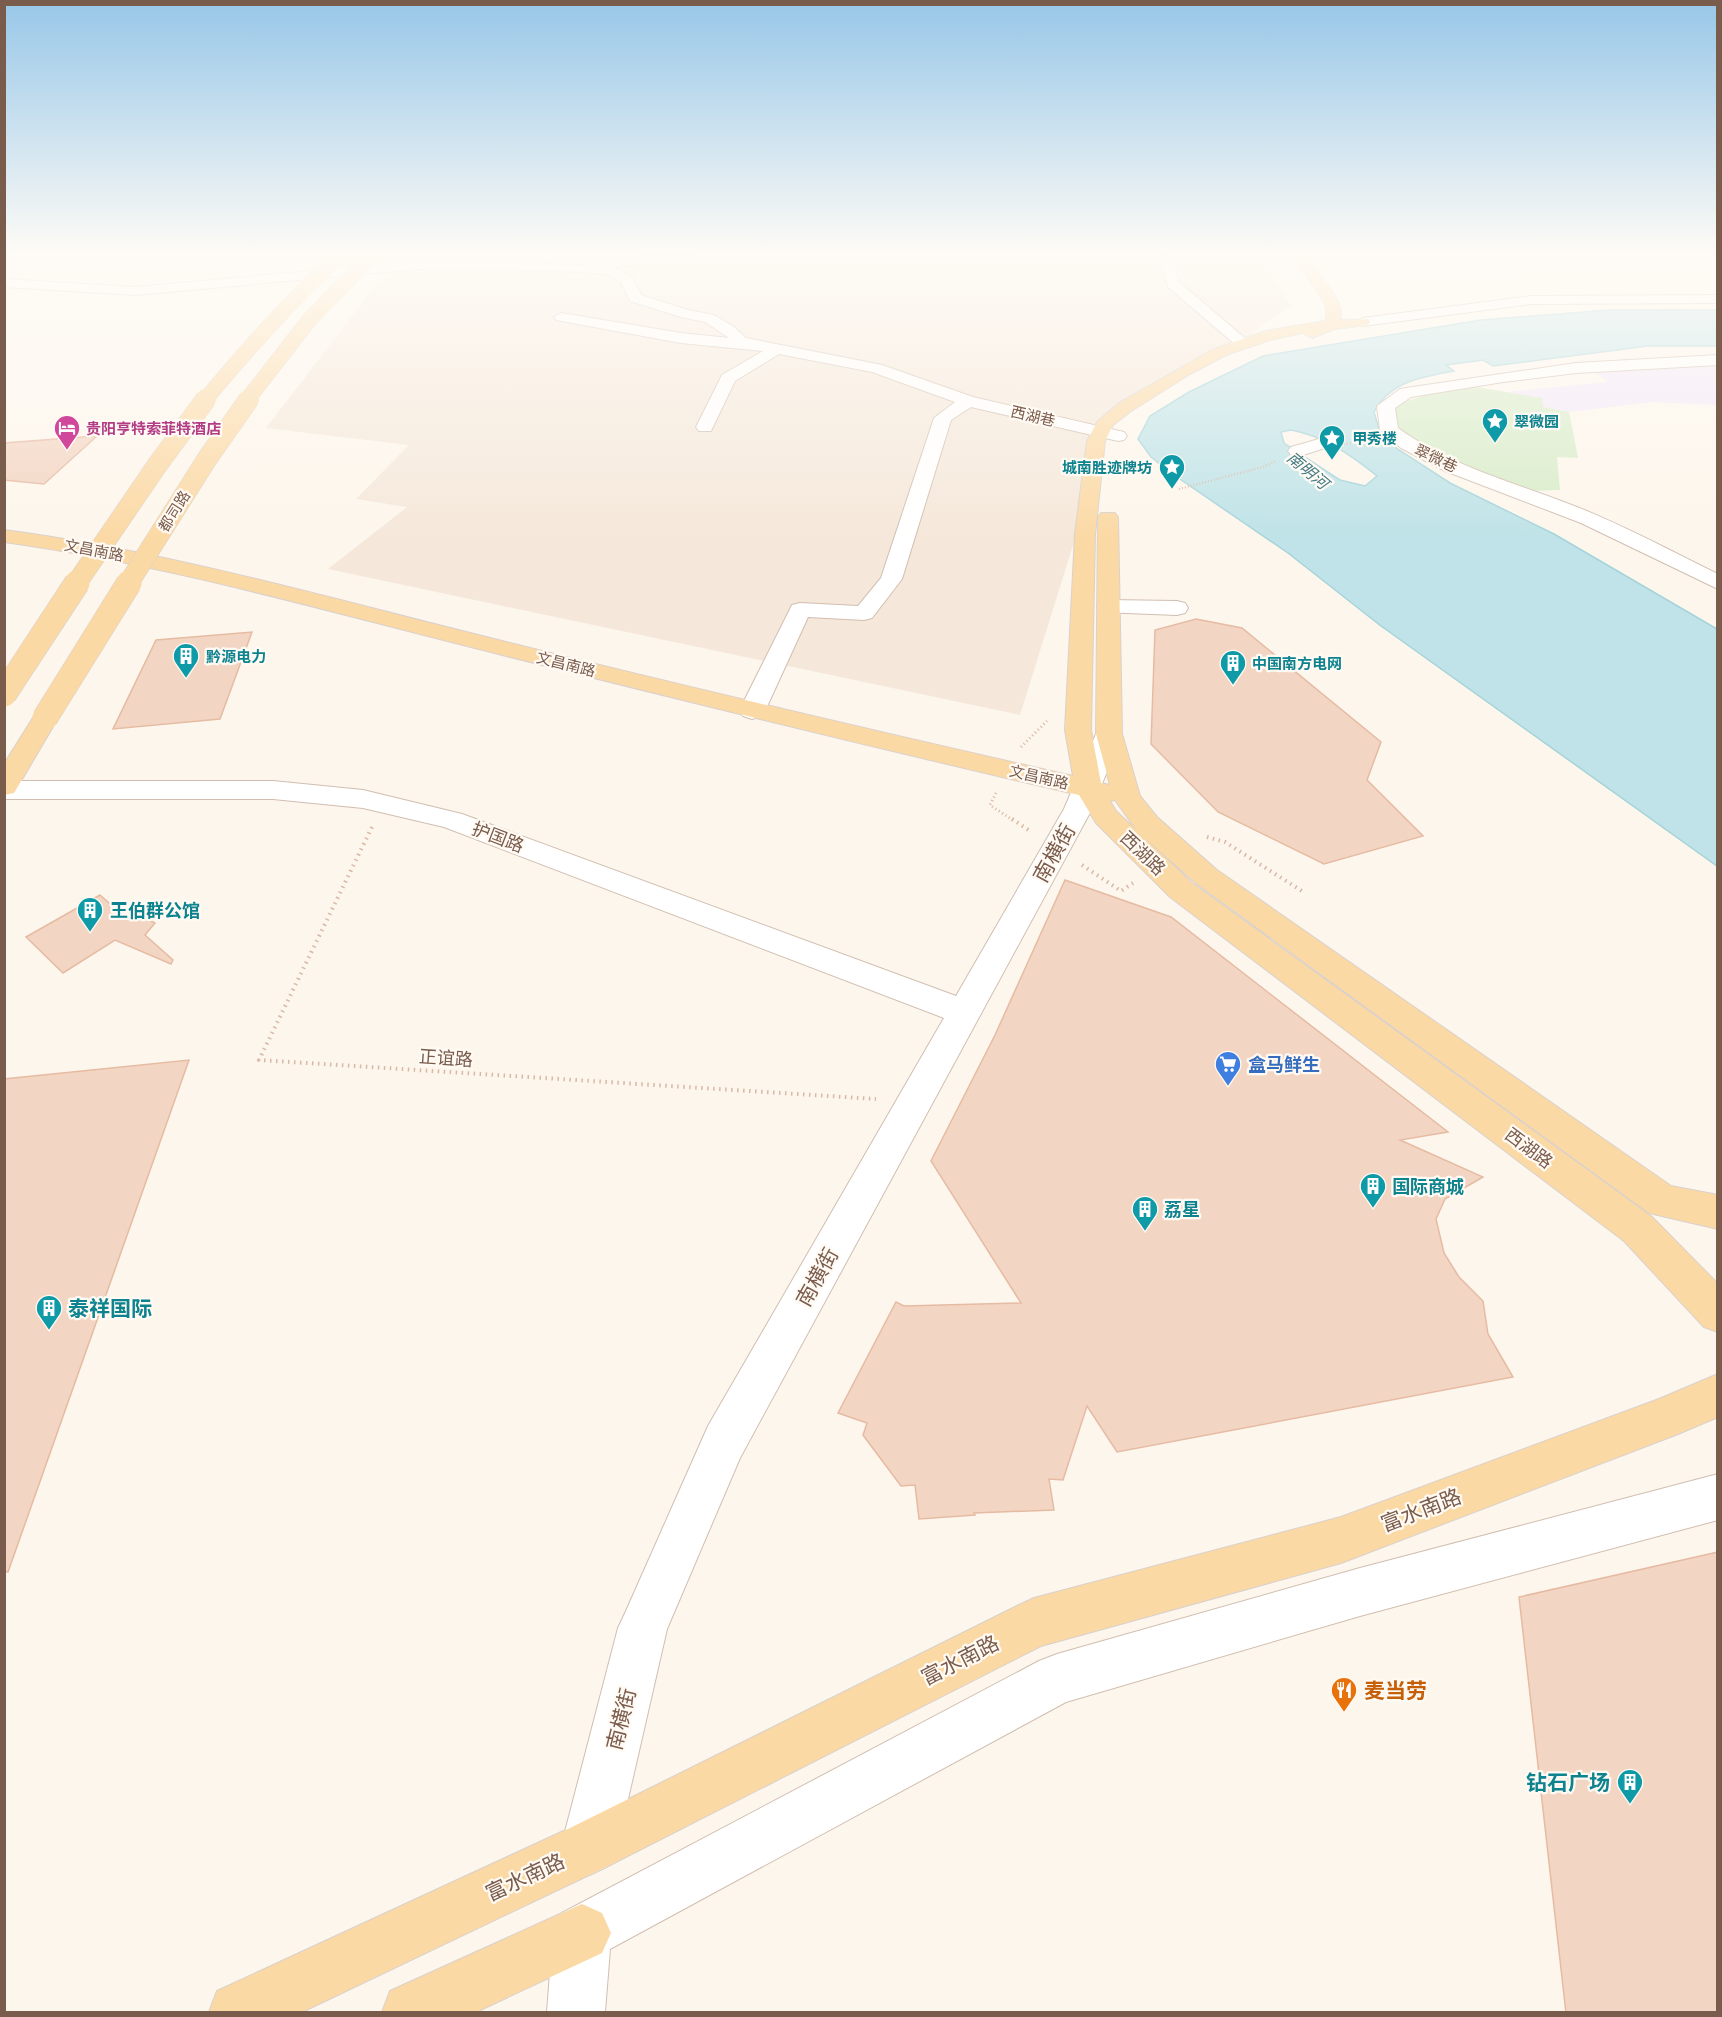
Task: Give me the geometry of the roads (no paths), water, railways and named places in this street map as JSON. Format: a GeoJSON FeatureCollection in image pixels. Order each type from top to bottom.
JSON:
{"type":"FeatureCollection","features":[{"type":"Feature","properties":{"kind":"main road"},"geometry":{"type":"LineString","coordinates":[[4,694],[144,484],[215,387],[247,350]]}},
{"type":"Feature","properties":{"kind":"main road","name":"都司路"},"geometry":{"type":"LineString","coordinates":[[4,789],[45,718],[192,482],[254,390],[285,350]]}},
{"type":"Feature","properties":{"kind":"main road","name":"西湖路"},"geometry":{"type":"LineString","coordinates":[[1225,350],[1154,389],[1106,422],[1109,434],[1115,442],[1107,536],[1109,734],[1126,797],[1147,824],[1207,877],[1662,1201],[1718,1212]]}},
{"type":"Feature","properties":{"kind":"main road","name":"西湖路"},"geometry":{"type":"LineString","coordinates":[[1247,350],[1224,360],[1137,411],[1123,425],[1096,441],[1085,534],[1078,730],[1090,805],[1181,890],[1638,1229],[1718,1313]]}},
{"type":"Feature","properties":{"kind":"main road","name":"文昌南路"},"geometry":{"type":"LineString","coordinates":[[4,536],[63,544],[187,569],[752,711],[1090,805]]}},
{"type":"Feature","properties":{"kind":"main road","name":"文昌南路"},"geometry":{"type":"LineString","coordinates":[[4,553],[175,582],[1090,805],[1126,797]]}},
{"type":"Feature","properties":{"kind":"main road","name":"富水南路"},"geometry":{"type":"LineString","coordinates":[[238,2013],[589,1847],[1034,1623],[1341,1540],[1663,1419],[1718,1395]]}},
{"type":"Feature","properties":{"kind":"main road"},"geometry":{"type":"LineString","coordinates":[[411,2013],[582,1933]]}},
{"type":"Feature","properties":{"kind":"street"},"geometry":{"type":"LineString","coordinates":[[705,427],[728,378],[775,350]]}},
{"type":"Feature","properties":{"kind":"street","name":"西湖巷"},"geometry":{"type":"LineString","coordinates":[[783,350],[876,368],[968,401],[1109,434]]}},
{"type":"Feature","properties":{"kind":"street","name":"翠微巷"},"geometry":{"type":"LineString","coordinates":[[1718,360],[1576,368],[1406,393],[1386,406],[1389,430],[1395,439],[1470,473],[1581,516],[1718,583]]}},
{"type":"Feature","properties":{"kind":"street"},"geometry":{"type":"LineString","coordinates":[[752,711],[800,610],[864,613],[891,579],[943,418],[968,401]]}},
{"type":"Feature","properties":{"kind":"street"},"geometry":{"type":"LineString","coordinates":[[1297,451],[1319,444]]}},
{"type":"Feature","properties":{"kind":"street"},"geometry":{"type":"LineString","coordinates":[[1108,607],[1177,608]]}},
{"type":"Feature","properties":{"kind":"street","name":"南横街"},"geometry":{"type":"LineString","coordinates":[[589,1847],[643,1628],[724,1442],[966,1013],[1090,805],[1109,734]]}},
{"type":"Feature","properties":{"kind":"street","name":"护国路"},"geometry":{"type":"LineString","coordinates":[[4,789],[273,790],[384,803],[452,820],[966,1013]]}},
{"type":"Feature","properties":{"kind":"street"},"geometry":{"type":"LineString","coordinates":[[576,2013],[582,1933],[1057,1679],[1360,1592],[1718,1497]]}},
{"type":"Feature","properties":{"kind":"water","name":"南明河"},"geometry":{"type":"Polygon","coordinates":[[[1299,350],[1616,350],[1493,366],[1483,360],[1446,365],[1454,371],[1419,378],[1398,387],[1389,393],[1374,412],[1380,433],[1396,448],[1450,483],[1554,534],[1717,629],[1717,866],[1381,626],[1288,553],[1151,457],[1138,439],[1150,416],[1189,392],[1263,356],[1299,350]],[[1291,430],[1281,432],[1284,443],[1340,480],[1365,486],[1377,476],[1337,447],[1291,430]]]}},
{"type":"Feature","properties":{"kind":"place","name":"翠微园"},"geometry":{"type":"Point","coordinates":[1495,444]}},
{"type":"Feature","properties":{"kind":"place","name":"贵阳亨特索菲特酒店"},"geometry":{"type":"Point","coordinates":[67,451]}},
{"type":"Feature","properties":{"kind":"place","name":"甲秀楼"},"geometry":{"type":"Point","coordinates":[1332,461]}},
{"type":"Feature","properties":{"kind":"place","name":"城南胜迹牌坊"},"geometry":{"type":"Point","coordinates":[1172,490]}},
{"type":"Feature","properties":{"kind":"place","name":"黔源电力"},"geometry":{"type":"Point","coordinates":[186,679]}},
{"type":"Feature","properties":{"kind":"place","name":"中国南方电网"},"geometry":{"type":"Point","coordinates":[1233,686]}},
{"type":"Feature","properties":{"kind":"place","name":"王伯群公馆"},"geometry":{"type":"Point","coordinates":[90,933]}},
{"type":"Feature","properties":{"kind":"place","name":"盒马鲜生"},"geometry":{"type":"Point","coordinates":[1228,1087]}},
{"type":"Feature","properties":{"kind":"place","name":"国际商城"},"geometry":{"type":"Point","coordinates":[1373,1209]}},
{"type":"Feature","properties":{"kind":"place","name":"荔星"},"geometry":{"type":"Point","coordinates":[1145,1232]}},
{"type":"Feature","properties":{"kind":"place","name":"泰祥国际"},"geometry":{"type":"Point","coordinates":[49,1331]}},
{"type":"Feature","properties":{"kind":"place","name":"麦当劳"},"geometry":{"type":"Point","coordinates":[1344,1713]}},
{"type":"Feature","properties":{"kind":"place","name":"钻石广场"},"geometry":{"type":"Point","coordinates":[1630,1805]}}]}
